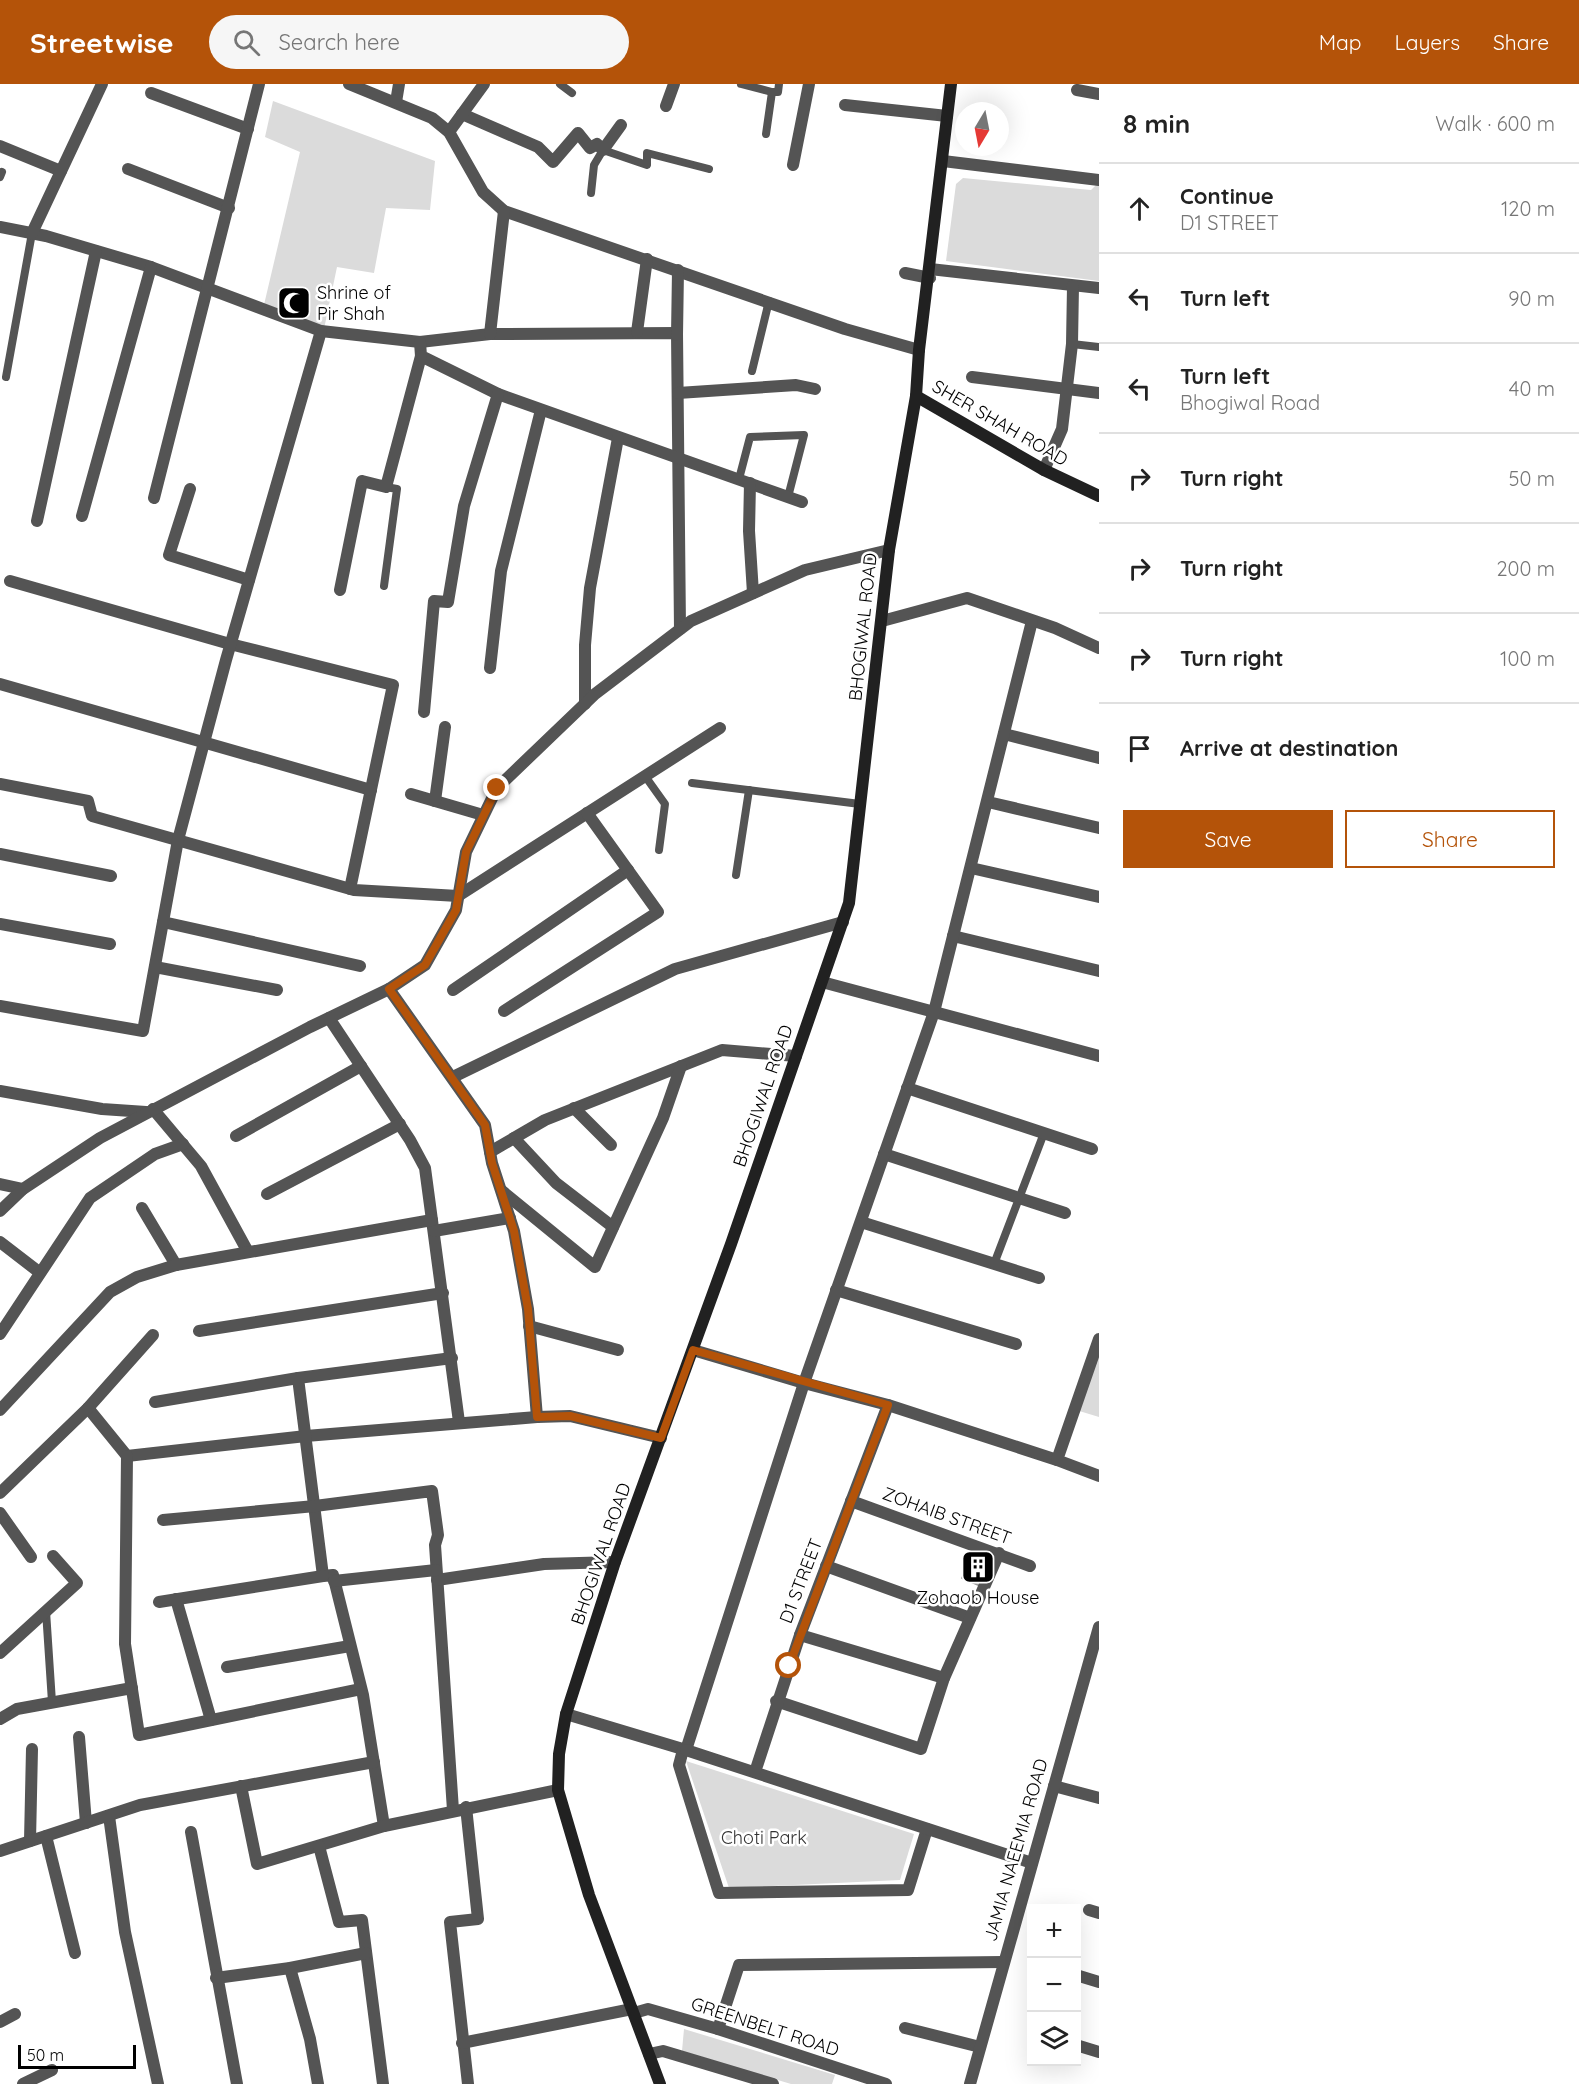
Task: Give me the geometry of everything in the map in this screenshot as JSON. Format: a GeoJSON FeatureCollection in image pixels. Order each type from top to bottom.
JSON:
{"type":"FeatureCollection","features":[{"type":"Feature","properties":{"kind":"main road","name":"BHOGIWAL ROAD"},"geometry":{"type":"LineString","coordinates":[[660,2084],[589,1894],[558,1790],[560,1754],[566,1714],[615,1562],[693,1350],[849,903],[889,550],[916,396],[919,350],[930,274],[951,84]]}},
{"type":"Feature","properties":{"kind":"main road","name":"SHER SHAH ROAD"},"geometry":{"type":"LineString","coordinates":[[916,396],[1044,470],[1099,496]]}},
{"type":"Feature","properties":{"kind":"street"},"geometry":{"type":"LineString","coordinates":[[32,233],[102,84]]}},
{"type":"Feature","properties":{"kind":"street"},"geometry":{"type":"LineString","coordinates":[[154,498],[209,290],[259,84]]}},
{"type":"Feature","properties":{"kind":"street"},"geometry":{"type":"LineString","coordinates":[[349,84],[432,118],[449,132],[483,192],[504,211],[845,329],[919,350]]}},
{"type":"Feature","properties":{"kind":"street"},"geometry":{"type":"LineString","coordinates":[[396,102],[399,84]]}},
{"type":"Feature","properties":{"kind":"street"},"geometry":{"type":"LineString","coordinates":[[449,132],[483,84]]}},
{"type":"Feature","properties":{"kind":"street"},"geometry":{"type":"LineString","coordinates":[[666,106],[674,84]]}},
{"type":"Feature","properties":{"kind":"street"},"geometry":{"type":"LineString","coordinates":[[793,165],[809,84]]}},
{"type":"Feature","properties":{"kind":"street"},"geometry":{"type":"LineString","coordinates":[[1077,90],[1099,94]]}},
{"type":"Feature","properties":{"kind":"street"},"geometry":{"type":"LineString","coordinates":[[151,93],[248,129]]}},
{"type":"Feature","properties":{"kind":"street"},"geometry":{"type":"LineString","coordinates":[[845,105],[947,116]]}},
{"type":"Feature","properties":{"kind":"street"},"geometry":{"type":"LineString","coordinates":[[462,114],[538,147],[553,162],[578,133],[590,148],[597,144],[603,150],[621,125]]}},
{"type":"Feature","properties":{"kind":"street"},"geometry":{"type":"LineString","coordinates":[[0,146],[61,171]]}},
{"type":"Feature","properties":{"kind":"street"},"geometry":{"type":"LineString","coordinates":[[943,161],[1099,180]]}},
{"type":"Feature","properties":{"kind":"street"},"geometry":{"type":"LineString","coordinates":[[128,169],[229,208]]}},
{"type":"Feature","properties":{"kind":"street"},"geometry":{"type":"LineString","coordinates":[[490,334],[504,211]]}},
{"type":"Feature","properties":{"kind":"street"},"geometry":{"type":"LineString","coordinates":[[0,227],[32,233],[151,267],[321,331],[420,342],[490,334],[638,332],[677,333],[677,335]]}},
{"type":"Feature","properties":{"kind":"street"},"geometry":{"type":"LineString","coordinates":[[37,521],[96,250]]}},
{"type":"Feature","properties":{"kind":"street"},"geometry":{"type":"LineString","coordinates":[[638,332],[647,259]]}},
{"type":"Feature","properties":{"kind":"street"},"geometry":{"type":"LineString","coordinates":[[82,516],[151,267]]}},
{"type":"Feature","properties":{"kind":"street"},"geometry":{"type":"LineString","coordinates":[[678,270],[680,629]]}},
{"type":"Feature","properties":{"kind":"street"},"geometry":{"type":"LineString","coordinates":[[905,273],[1099,288]]}},
{"type":"Feature","properties":{"kind":"street"},"geometry":{"type":"LineString","coordinates":[[1044,470],[1062,429],[1072,344],[1073,286]]}},
{"type":"Feature","properties":{"kind":"street"},"geometry":{"type":"LineString","coordinates":[[0,1006],[143,1030],[178,840],[230,644],[321,331]]}},
{"type":"Feature","properties":{"kind":"street"},"geometry":{"type":"LineString","coordinates":[[340,590],[362,481],[386,487],[421,356],[420,342]]}},
{"type":"Feature","properties":{"kind":"street"},"geometry":{"type":"LineString","coordinates":[[421,356],[498,394],[802,502]]}},
{"type":"Feature","properties":{"kind":"street"},"geometry":{"type":"LineString","coordinates":[[972,377],[1099,393]]}},
{"type":"Feature","properties":{"kind":"street"},"geometry":{"type":"LineString","coordinates":[[678,393],[796,385],[815,389]]}},
{"type":"Feature","properties":{"kind":"street"},"geometry":{"type":"LineString","coordinates":[[424,712],[434,601],[448,602],[464,506],[498,394]]}},
{"type":"Feature","properties":{"kind":"street"},"geometry":{"type":"LineString","coordinates":[[490,668],[501,571],[541,410]]}},
{"type":"Feature","properties":{"kind":"street"},"geometry":{"type":"LineString","coordinates":[[585,704],[585,645],[590,588],[618,438]]}},
{"type":"Feature","properties":{"kind":"street"},"geometry":{"type":"LineString","coordinates":[[745,481],[753,593]]}},
{"type":"Feature","properties":{"kind":"street"},"geometry":{"type":"LineString","coordinates":[[190,489],[169,555],[249,580]]}},
{"type":"Feature","properties":{"kind":"street"},"geometry":{"type":"LineString","coordinates":[[0,1211],[23,1189],[100,1138],[328,1018],[389,989],[425,965],[456,910],[466,852],[497,788],[585,704],[680,629],[691,621],[805,570],[889,550]]}},
{"type":"Feature","properties":{"kind":"street"},"geometry":{"type":"LineString","coordinates":[[10,581],[230,644],[393,685],[350,889]]}},
{"type":"Feature","properties":{"kind":"street"},"geometry":{"type":"LineString","coordinates":[[882,621],[967,598],[1099,648]]}},
{"type":"Feature","properties":{"kind":"street"},"geometry":{"type":"LineString","coordinates":[[927,1829],[908,1890],[718,1893],[679,1765],[804,1383],[934,1012],[1032,621]]}},
{"type":"Feature","properties":{"kind":"street"},"geometry":{"type":"LineString","coordinates":[[0,684],[371,790]]}},
{"type":"Feature","properties":{"kind":"street"},"geometry":{"type":"LineString","coordinates":[[435,801],[445,727]]}},
{"type":"Feature","properties":{"kind":"street"},"geometry":{"type":"LineString","coordinates":[[0,784],[88,801],[92,816],[350,889],[458,896],[720,728]]}},
{"type":"Feature","properties":{"kind":"street"},"geometry":{"type":"LineString","coordinates":[[1004,734],[1099,758]]}},
{"type":"Feature","properties":{"kind":"street"},"geometry":{"type":"LineString","coordinates":[[411,794],[483,815]]}},
{"type":"Feature","properties":{"kind":"street"},"geometry":{"type":"LineString","coordinates":[[988,802],[1099,828]]}},
{"type":"Feature","properties":{"kind":"street"},"geometry":{"type":"LineString","coordinates":[[504,1011],[658,912],[587,813]]}},
{"type":"Feature","properties":{"kind":"street"},"geometry":{"type":"LineString","coordinates":[[0,854],[111,876]]}},
{"type":"Feature","properties":{"kind":"street"},"geometry":{"type":"LineString","coordinates":[[971,868],[1099,897]]}},
{"type":"Feature","properties":{"kind":"street"},"geometry":{"type":"LineString","coordinates":[[453,990],[628,870]]}},
{"type":"Feature","properties":{"kind":"street"},"geometry":{"type":"LineString","coordinates":[[453,1077],[675,969],[843,921]]}},
{"type":"Feature","properties":{"kind":"street"},"geometry":{"type":"LineString","coordinates":[[163,922],[360,966]]}},
{"type":"Feature","properties":{"kind":"street"},"geometry":{"type":"LineString","coordinates":[[0,924],[110,944]]}},
{"type":"Feature","properties":{"kind":"street"},"geometry":{"type":"LineString","coordinates":[[953,936],[1099,971]]}},
{"type":"Feature","properties":{"kind":"street"},"geometry":{"type":"LineString","coordinates":[[155,967],[277,990]]}},
{"type":"Feature","properties":{"kind":"street"},"geometry":{"type":"LineString","coordinates":[[822,982],[1099,1056]]}},
{"type":"Feature","properties":{"kind":"street"},"geometry":{"type":"LineString","coordinates":[[389,989],[485,1125],[490,1152],[510,1218],[529,1326],[537,1417]]}},
{"type":"Feature","properties":{"kind":"street"},"geometry":{"type":"LineString","coordinates":[[328,1018],[400,1124],[425,1168],[459,1422]]}},
{"type":"Feature","properties":{"kind":"street"},"geometry":{"type":"LineString","coordinates":[[490,1152],[545,1120],[722,1050],[796,1056]]}},
{"type":"Feature","properties":{"kind":"street"},"geometry":{"type":"LineString","coordinates":[[236,1136],[361,1066]]}},
{"type":"Feature","properties":{"kind":"street"},"geometry":{"type":"LineString","coordinates":[[501,1190],[595,1267],[663,1118],[681,1066]]}},
{"type":"Feature","properties":{"kind":"street"},"geometry":{"type":"LineString","coordinates":[[907,1088],[1092,1149]]}},
{"type":"Feature","properties":{"kind":"street"},"geometry":{"type":"LineString","coordinates":[[0,1091],[102,1109],[150,1110],[201,1166],[248,1252]]}},
{"type":"Feature","properties":{"kind":"street"},"geometry":{"type":"LineString","coordinates":[[574,1108],[611,1145]]}},
{"type":"Feature","properties":{"kind":"street"},"geometry":{"type":"LineString","coordinates":[[267,1194],[400,1124]]}},
{"type":"Feature","properties":{"kind":"street"},"geometry":{"type":"LineString","coordinates":[[514,1138],[556,1183],[614,1227]]}},
{"type":"Feature","properties":{"kind":"street"},"geometry":{"type":"LineString","coordinates":[[0,1334],[90,1198],[155,1154],[183,1144]]}},
{"type":"Feature","properties":{"kind":"street"},"geometry":{"type":"LineString","coordinates":[[884,1154],[1065,1213]]}},
{"type":"Feature","properties":{"kind":"street"},"geometry":{"type":"LineString","coordinates":[[0,1184],[23,1189]]}},
{"type":"Feature","properties":{"kind":"street"},"geometry":{"type":"LineString","coordinates":[[142,1208],[176,1265]]}},
{"type":"Feature","properties":{"kind":"street"},"geometry":{"type":"LineString","coordinates":[[0,1410],[110,1292],[137,1277],[176,1265],[248,1252],[433,1225],[510,1218]]}},
{"type":"Feature","properties":{"kind":"street"},"geometry":{"type":"LineString","coordinates":[[861,1221],[1039,1278]]}},
{"type":"Feature","properties":{"kind":"street"},"geometry":{"type":"LineString","coordinates":[[0,1242],[39,1272]]}},
{"type":"Feature","properties":{"kind":"street"},"geometry":{"type":"LineString","coordinates":[[836,1290],[1016,1344]]}},
{"type":"Feature","properties":{"kind":"street"},"geometry":{"type":"LineString","coordinates":[[199,1331],[443,1293]]}},
{"type":"Feature","properties":{"kind":"street"},"geometry":{"type":"LineString","coordinates":[[529,1326],[618,1350]]}},
{"type":"Feature","properties":{"kind":"street"},"geometry":{"type":"LineString","coordinates":[[0,1493],[88,1408],[153,1335]]}},
{"type":"Feature","properties":{"kind":"street"},"geometry":{"type":"LineString","coordinates":[[1057,1460],[1099,1339]]}},
{"type":"Feature","properties":{"kind":"street"},"geometry":{"type":"LineString","coordinates":[[693,1350],[888,1405],[1099,1476]]}},
{"type":"Feature","properties":{"kind":"street"},"geometry":{"type":"LineString","coordinates":[[155,1402],[298,1378],[452,1358]]}},
{"type":"Feature","properties":{"kind":"street"},"geometry":{"type":"LineString","coordinates":[[298,1378],[315,1506],[329,1578],[361,1689],[384,1826]]}},
{"type":"Feature","properties":{"kind":"street","name":"D1 STREET"},"geometry":{"type":"LineString","coordinates":[[755,1772],[776,1701],[888,1405]]}},
{"type":"Feature","properties":{"kind":"street"},"geometry":{"type":"LineString","coordinates":[[88,1408],[127,1456],[125,1644],[139,1735],[361,1689]]}},
{"type":"Feature","properties":{"kind":"street"},"geometry":{"type":"LineString","coordinates":[[127,1456],[306,1436],[537,1417],[570,1416],[661,1438]]}},
{"type":"Feature","properties":{"kind":"street"},"geometry":{"type":"LineString","coordinates":[[163,1520],[315,1506],[432,1491],[438,1534],[435,1545],[453,1810]]}},
{"type":"Feature","properties":{"kind":"street","name":"ZOHAIB STREET"},"geometry":{"type":"LineString","coordinates":[[851,1501],[1030,1566]]}},
{"type":"Feature","properties":{"kind":"street"},"geometry":{"type":"LineString","coordinates":[[0,1513],[31,1557]]}},
{"type":"Feature","properties":{"kind":"street"},"geometry":{"type":"LineString","coordinates":[[776,1701],[921,1749],[944,1678],[999,1553]]}},
{"type":"Feature","properties":{"kind":"street"},"geometry":{"type":"LineString","coordinates":[[0,1653],[77,1583],[53,1556]]}},
{"type":"Feature","properties":{"kind":"street"},"geometry":{"type":"LineString","coordinates":[[159,1602],[329,1578],[437,1575],[544,1564],[615,1562]]}},
{"type":"Feature","properties":{"kind":"street"},"geometry":{"type":"LineString","coordinates":[[826,1566],[970,1618]]}},
{"type":"Feature","properties":{"kind":"street"},"geometry":{"type":"LineString","coordinates":[[176,1599],[211,1720]]}},
{"type":"Feature","properties":{"kind":"street","name":"JAMIA NAEEMIA ROAD"},"geometry":{"type":"LineString","coordinates":[[970,2084],[1099,1627]]}},
{"type":"Feature","properties":{"kind":"street"},"geometry":{"type":"LineString","coordinates":[[800,1635],[944,1678]]}},
{"type":"Feature","properties":{"kind":"street"},"geometry":{"type":"LineString","coordinates":[[227,1667],[350,1646]]}},
{"type":"Feature","properties":{"kind":"street"},"geometry":{"type":"LineString","coordinates":[[0,1719],[17,1709],[132,1688]]}},
{"type":"Feature","properties":{"kind":"street"},"geometry":{"type":"LineString","coordinates":[[566,1714],[755,1772],[1032,1863]]}},
{"type":"Feature","properties":{"kind":"street"},"geometry":{"type":"LineString","coordinates":[[79,1737],[86,1823]]}},
{"type":"Feature","properties":{"kind":"street"},"geometry":{"type":"LineString","coordinates":[[30,1841],[32,1749]]}},
{"type":"Feature","properties":{"kind":"street"},"geometry":{"type":"LineString","coordinates":[[0,1851],[140,1805],[374,1761]]}},
{"type":"Feature","properties":{"kind":"street"},"geometry":{"type":"LineString","coordinates":[[241,1786],[257,1864],[384,1826],[466,1807],[558,1790]]}},
{"type":"Feature","properties":{"kind":"street"},"geometry":{"type":"LineString","coordinates":[[1054,1786],[1099,1798]]}},
{"type":"Feature","properties":{"kind":"street"},"geometry":{"type":"LineString","coordinates":[[466,1807],[478,1919],[450,1922],[468,2084]]}},
{"type":"Feature","properties":{"kind":"street"},"geometry":{"type":"LineString","coordinates":[[109,1816],[125,1932],[158,2084]]}},
{"type":"Feature","properties":{"kind":"street"},"geometry":{"type":"LineString","coordinates":[[191,1832],[237,2084]]}},
{"type":"Feature","properties":{"kind":"street"},"geometry":{"type":"LineString","coordinates":[[46,1836],[75,1953]]}},
{"type":"Feature","properties":{"kind":"street"},"geometry":{"type":"LineString","coordinates":[[319,1846],[339,1922],[362,1920],[383,2084]]}},
{"type":"Feature","properties":{"kind":"street"},"geometry":{"type":"LineString","coordinates":[[216,1978],[290,1968],[366,1953]]}},
{"type":"Feature","properties":{"kind":"street"},"geometry":{"type":"LineString","coordinates":[[718,2029],[740,1965],[1003,1962]]}},
{"type":"Feature","properties":{"kind":"street"},"geometry":{"type":"LineString","coordinates":[[290,1968],[310,2039],[318,2084]]}},
{"type":"Feature","properties":{"kind":"street"},"geometry":{"type":"LineString","coordinates":[[1081,1976],[1099,1982]]}},
{"type":"Feature","properties":{"kind":"street","name":"GREENBELT ROAD"},"geometry":{"type":"LineString","coordinates":[[462,2043],[648,2009],[718,2029],[851,2079],[886,2084]]}},
{"type":"Feature","properties":{"kind":"street"},"geometry":{"type":"LineString","coordinates":[[0,2022],[15,2014]]}},
{"type":"Feature","properties":{"kind":"street"},"geometry":{"type":"LineString","coordinates":[[905,2028],[980,2047]]}},
{"type":"Feature","properties":{"kind":"street"},"geometry":{"type":"LineString","coordinates":[[1081,2046],[1099,2052]]}},
{"type":"Feature","properties":{"kind":"street"},"geometry":{"type":"LineString","coordinates":[[649,2054],[663,2051],[773,2084]]}},
{"type":"Feature","properties":{"kind":"street"},"geometry":{"type":"LineString","coordinates":[[23,2084],[52,2070]]}},
{"type":"Feature","properties":{"kind":"lane"},"geometry":{"type":"LineString","coordinates":[[560,84],[572,93]]}},
{"type":"Feature","properties":{"kind":"lane"},"geometry":{"type":"LineString","coordinates":[[741,84],[772,92],[778,92],[779,84]]}},
{"type":"Feature","properties":{"kind":"lane"},"geometry":{"type":"LineString","coordinates":[[766,134],[772,92]]}},
{"type":"Feature","properties":{"kind":"lane"},"geometry":{"type":"LineString","coordinates":[[591,193],[594,165],[603,150],[646,165],[648,153],[709,170]]}},
{"type":"Feature","properties":{"kind":"lane"},"geometry":{"type":"LineString","coordinates":[[6,377],[32,233]]}},
{"type":"Feature","properties":{"kind":"lane"},"geometry":{"type":"LineString","coordinates":[[752,370],[769,301]]}},
{"type":"Feature","properties":{"kind":"lane"},"geometry":{"type":"LineString","coordinates":[[1072,344],[1099,347]]}},
{"type":"Feature","properties":{"kind":"lane"},"geometry":{"type":"LineString","coordinates":[[745,481],[750,437],[804,435],[788,497]]}},
{"type":"Feature","properties":{"kind":"lane"},"geometry":{"type":"LineString","coordinates":[[384,586],[397,489],[386,487]]}},
{"type":"Feature","properties":{"kind":"lane"},"geometry":{"type":"LineString","coordinates":[[645,776],[665,804],[659,850]]}},
{"type":"Feature","properties":{"kind":"lane"},"geometry":{"type":"LineString","coordinates":[[692,783],[861,804]]}},
{"type":"Feature","properties":{"kind":"lane"},"geometry":{"type":"LineString","coordinates":[[736,875],[749,790]]}},
{"type":"Feature","properties":{"kind":"lane"},"geometry":{"type":"LineString","coordinates":[[994,1264],[1044,1133]]}},
{"type":"Feature","properties":{"kind":"lane"},"geometry":{"type":"LineString","coordinates":[[46,1611],[52,1702]]}},
{"type":"Feature","properties":{"kind":"green space"},"geometry":{"type":"Polygon","coordinates":[[[273,101],[435,161],[430,210],[386,208],[374,273],[337,267],[324,329],[263,309],[300,152],[265,137],[273,101]]]}},
{"type":"Feature","properties":{"kind":"green space"},"geometry":{"type":"Polygon","coordinates":[[[963,178],[1091,190],[1099,185],[1099,281],[946,261],[956,184],[963,178]]]}},
{"type":"Feature","properties":{"kind":"green space"},"geometry":{"type":"Polygon","coordinates":[[[1099,1339],[1099,1417],[1076,1410],[1099,1339]]]}},
{"type":"Feature","properties":{"kind":"green space","name":"Choti Park"},"geometry":{"type":"Polygon","coordinates":[[[686,1761],[914,1834],[900,1880],[729,1888],[686,1761]]]}},
{"type":"Feature","properties":{"kind":"green space"},"geometry":{"type":"Polygon","coordinates":[[[684,2029],[835,2075],[832,2084],[791,2084],[682,2051],[684,2029]]]}},
{"type":"Feature","properties":{"kind":"building","name":"Shrine of Pir Shah"},"geometry":{"type":"Polygon","coordinates":[[[284,288],[309,295],[303,317],[278,310],[284,288]]]}},
{"type":"Feature","properties":{"kind":"building","name":"Zohaob House"},"geometry":{"type":"Polygon","coordinates":[[[974,1550],[995,1556],[980,1586],[962,1578],[974,1550]]]}},
{"type":"Feature","properties":{"kind":"place","name":"Shrine of Pir Shah"},"geometry":{"type":"Point","coordinates":[294,303]}},
{"type":"Feature","properties":{"kind":"place","name":"Zohaob House"},"geometry":{"type":"Point","coordinates":[978,1567]}},
{"type":"Feature","properties":{"kind":"route"},"geometry":{"type":"LineString","coordinates":[[497,788],[466,852],[456,910],[425,965],[389,989],[485,1125],[492,1163],[514,1231],[528,1309],[537,1417],[570,1416],[661,1438],[693,1350],[888,1405],[789,1666]]}}]}
